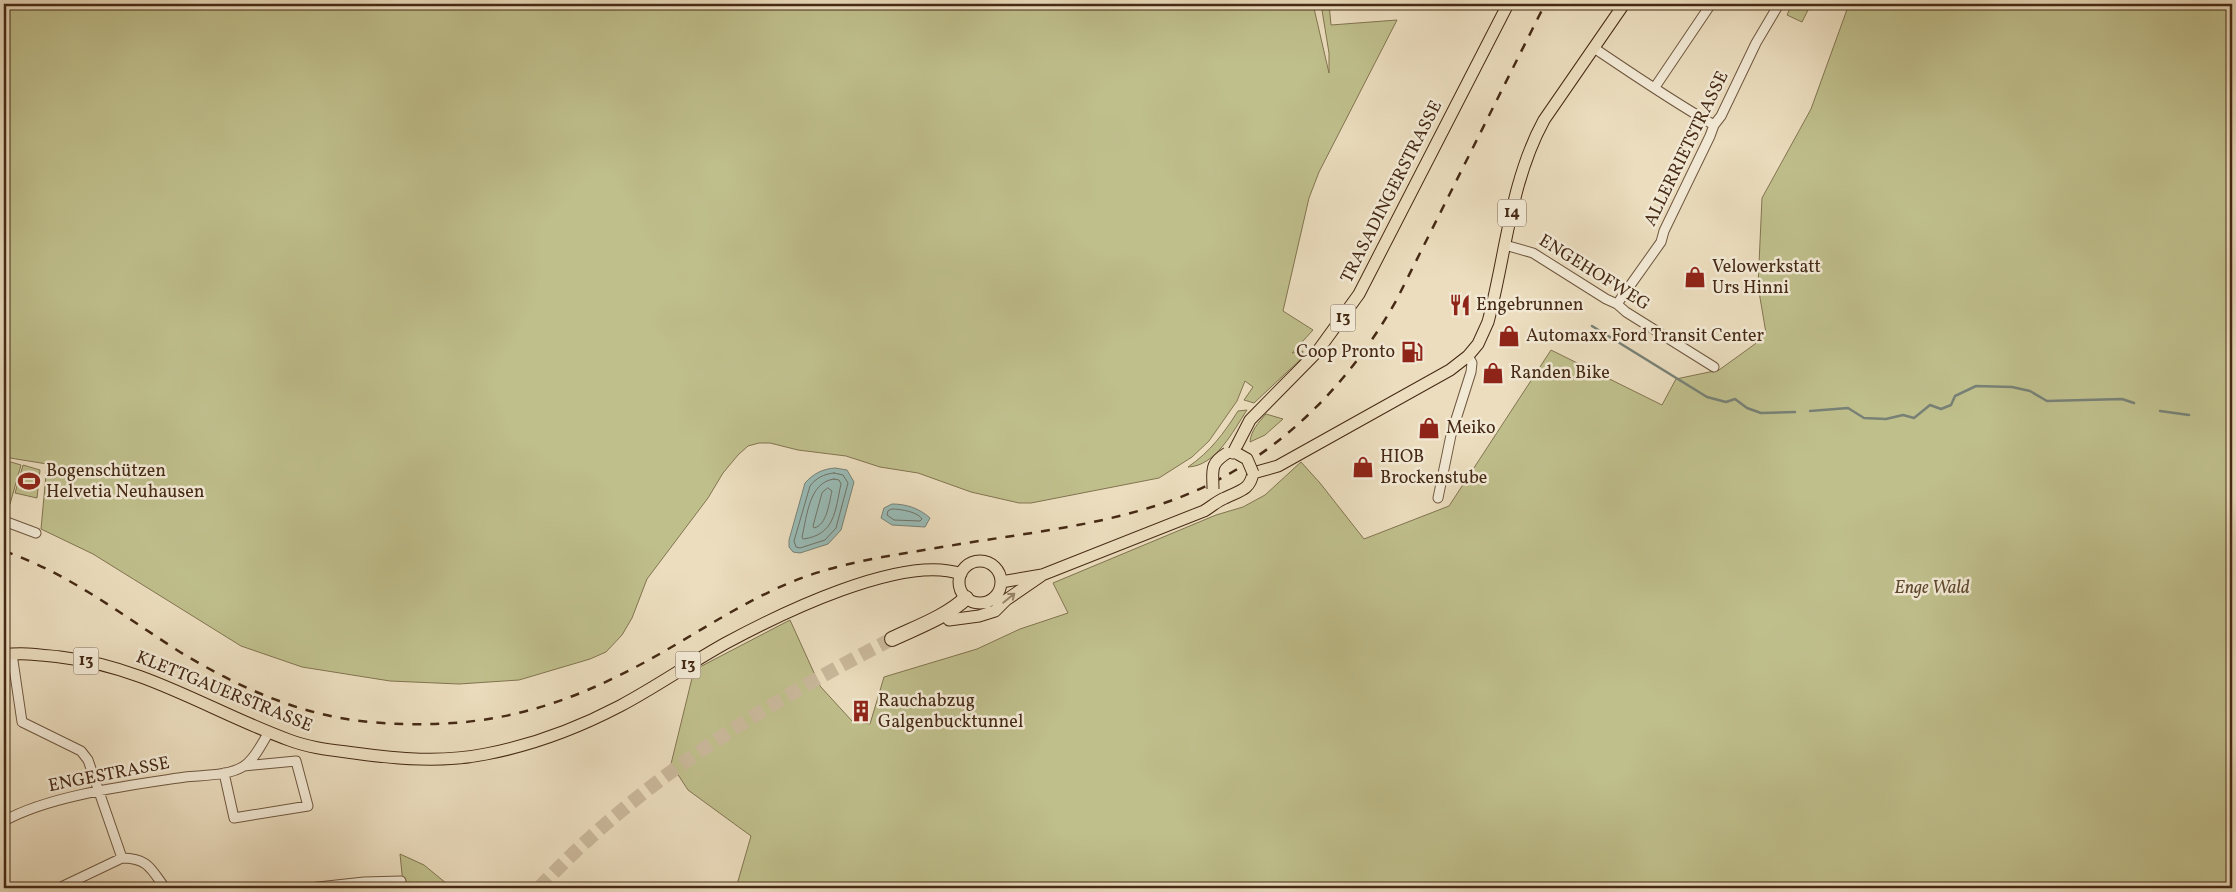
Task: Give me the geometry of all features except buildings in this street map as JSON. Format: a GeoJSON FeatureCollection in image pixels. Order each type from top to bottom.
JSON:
{"type":"FeatureCollection","features":[{"type":"Feature","properties":{"kind":"highway"},"geometry":{"type":"LineString","coordinates":[[892,639],[952,609],[966,598]]}},
{"type":"Feature","properties":{"kind":"highway"},"geometry":{"type":"LineString","coordinates":[[930,621],[949,620]]}},
{"type":"Feature","properties":{"kind":"main road","name":"TRASADINGERSTRASSE"},"geometry":{"type":"LineString","coordinates":[[1233,453],[1250,420],[1317,352],[1359,294],[1508,4]]}},
{"type":"Feature","properties":{"kind":"main road","name":"14"},"geometry":{"type":"LineString","coordinates":[[1252,477],[1434,380],[1468,356],[1478,344],[1488,322],[1522,173],[1534,140],[1544,120],[1624,4]]}},
{"type":"Feature","properties":{"kind":"main road"},"geometry":{"type":"LineString","coordinates":[[1233,453],[1247,459],[1252,477]]}},
{"type":"Feature","properties":{"kind":"main road","name":"13"},"geometry":{"type":"LineString","coordinates":[[1174,522],[1200,507],[1208,500],[1213,489],[1212,470],[1217,459],[1233,453]]}},
{"type":"Feature","properties":{"kind":"main road","name":"13"},"geometry":{"type":"LineString","coordinates":[[1001,582],[1042,575],[1204,511],[1229,496],[1242,491],[1252,477]]}},
{"type":"Feature","properties":{"kind":"main road"},"geometry":{"type":"LineString","coordinates":[[982,562],[994,566],[999,573],[1001,582],[998,594],[991,600],[978,603],[966,598],[960,587],[961,574],[970,564],[982,562]]}},
{"type":"Feature","properties":{"kind":"main road","name":"KLETTGAUERSTRASSE"},"geometry":{"type":"LineString","coordinates":[[8,655],[68,658],[123,670],[165,685],[292,741],[327,750],[407,760],[460,759],[485,755],[549,737],[601,715],[726,643],[772,620],[833,594],[877,579],[917,571],[942,570],[961,574]]}},
{"type":"Feature","properties":{"kind":"main road"},"geometry":{"type":"LineString","coordinates":[[949,620],[979,616],[995,611],[1006,600],[1042,575]]}},
{"type":"Feature","properties":{"kind":"street"},"geometry":{"type":"LineString","coordinates":[[1655,87],[1710,4]]}},
{"type":"Feature","properties":{"kind":"street","name":"ALLERRIETSTRASSE"},"geometry":{"type":"LineString","coordinates":[[1617,304],[1661,242],[1664,230],[1714,125],[1756,43],[1779,4]]}},
{"type":"Feature","properties":{"kind":"street"},"geometry":{"type":"LineString","coordinates":[[1594,48],[1642,81],[1655,87],[1664,96],[1714,125]]}},
{"type":"Feature","properties":{"kind":"street","name":"ENGEHOFWEG"},"geometry":{"type":"LineString","coordinates":[[1505,245],[1532,253],[1617,304],[1626,312],[1714,367]]}},
{"type":"Feature","properties":{"kind":"street"},"geometry":{"type":"LineString","coordinates":[[1438,498],[1451,435],[1471,372],[1472,363],[1468,356]]}},
{"type":"Feature","properties":{"kind":"street"},"geometry":{"type":"LineString","coordinates":[[4,521],[36,533]]}},
{"type":"Feature","properties":{"kind":"street"},"geometry":{"type":"LineString","coordinates":[[8,655],[22,722],[81,751],[88,760],[122,858]]}},
{"type":"Feature","properties":{"kind":"street"},"geometry":{"type":"LineString","coordinates":[[244,766],[270,732]]}},
{"type":"Feature","properties":{"kind":"street","name":"ENGESTRASSE"},"geometry":{"type":"LineString","coordinates":[[4,821],[42,805],[100,792],[224,772],[244,766],[296,761],[308,806],[234,818],[224,772]]}},
{"type":"Feature","properties":{"kind":"street"},"geometry":{"type":"LineString","coordinates":[[59,888],[122,858],[132,858],[144,862],[165,888]]}},
{"type":"Feature","properties":{"kind":"street"},"geometry":{"type":"LineString","coordinates":[[310,888],[364,882],[401,881]]}},
{"type":"Feature","properties":{"kind":"green space"},"geometry":{"type":"Polygon","coordinates":[[[4,4],[1313,4],[1329,73],[1329,53],[1321,4],[1329,4],[1331,25],[1397,20],[1319,172],[1309,198],[1283,311],[1313,330],[1292,353],[1303,351],[1302,358],[1254,403],[1244,400],[1253,387],[1245,381],[1237,401],[1209,441],[1192,457],[1159,478],[1031,503],[1019,503],[971,492],[918,473],[880,467],[846,456],[798,450],[770,443],[748,446],[723,473],[708,498],[647,579],[632,618],[622,635],[606,652],[590,659],[519,680],[459,684],[390,681],[302,667],[241,646],[93,554],[41,529],[47,464],[4,457],[4,4]]]}},
{"type":"Feature","properties":{"kind":"green space"},"geometry":{"type":"Polygon","coordinates":[[[1792,4],[1811,4],[1802,22],[1787,15],[1792,4]]]}},
{"type":"Feature","properties":{"kind":"green space","name":"Enge Wald"},"geometry":{"type":"Polygon","coordinates":[[[1849,4],[2232,4],[2232,888],[736,888],[751,836],[688,790],[671,764],[694,670],[790,620],[820,686],[852,721],[870,724],[884,677],[977,649],[1020,629],[1068,613],[1053,583],[1216,515],[1243,507],[1265,495],[1301,462],[1364,539],[1449,506],[1551,350],[1662,405],[1676,379],[1719,370],[1755,344],[1766,333],[1758,286],[1762,198],[1811,109],[1849,4]]]}},
{"type":"Feature","properties":{"kind":"green space"},"geometry":{"type":"Polygon","coordinates":[[[1247,410],[1230,437],[1215,454],[1207,461],[1188,467],[1216,442],[1238,411],[1247,410]]]}},
{"type":"Feature","properties":{"kind":"green space"},"geometry":{"type":"Polygon","coordinates":[[[1266,414],[1283,419],[1265,435],[1250,442],[1258,423],[1266,414]]]}},
{"type":"Feature","properties":{"kind":"green space"},"geometry":{"type":"Polygon","coordinates":[[[4,460],[21,465],[10,504],[4,502],[4,460]]]}},
{"type":"Feature","properties":{"kind":"green space","name":"Bogenschützen Helvetia Neuhausen"},"geometry":{"type":"Polygon","coordinates":[[[23,465],[40,470],[37,498],[15,493],[23,465]]]}},
{"type":"Feature","properties":{"kind":"green space"},"geometry":{"type":"Polygon","coordinates":[[[400,854],[424,865],[452,888],[400,888],[403,884],[400,854]]]}},
{"type":"Feature","properties":{"kind":"water"},"geometry":{"type":"Polygon","coordinates":[[[835,468],[847,470],[854,482],[841,530],[828,544],[800,553],[793,552],[789,547],[789,540],[805,483],[818,472],[835,468]]]}},
{"type":"Feature","properties":{"kind":"water"},"geometry":{"type":"Polygon","coordinates":[[[892,504],[912,507],[930,518],[925,527],[892,525],[881,518],[884,508],[892,504]]]}},
{"type":"Feature","properties":{"kind":"waterway"},"geometry":{"type":"LineString","coordinates":[[1592,326],[1707,397],[1726,402],[1735,399],[1747,408],[1761,413],[1795,412]]}},
{"type":"Feature","properties":{"kind":"waterway"},"geometry":{"type":"LineString","coordinates":[[1810,411],[1848,408],[1864,418],[1886,419],[1903,415],[1914,418],[1930,405],[1941,409],[1951,405],[1955,396],[1976,386],[2012,387],[2030,391],[2047,401],[2122,399],[2134,403]]}},
{"type":"Feature","properties":{"kind":"waterway"},"geometry":{"type":"LineString","coordinates":[[2160,411],[2189,415]]}},
{"type":"Feature","properties":{"kind":"tunnel"},"geometry":{"type":"LineString","coordinates":[[539,888],[577,850],[618,814],[660,780],[705,748],[797,690],[892,639]]}},
{"type":"Feature","properties":{"kind":"railway"},"geometry":{"type":"LineString","coordinates":[[4,551],[28,560],[73,583],[202,665],[271,698],[344,719],[404,724],[436,724],[468,722],[498,717],[559,701],[644,663],[759,597],[782,586],[826,570],[883,557],[1100,521],[1145,509],[1185,495],[1223,477],[1259,455],[1292,429],[1322,401],[1350,369],[1375,335],[1397,299],[1545,4]]}},
{"type":"Feature","properties":{"kind":"place","name":"Velowerkstatt Urs Hinni"},"geometry":{"type":"Point","coordinates":[1695,277]}},
{"type":"Feature","properties":{"kind":"place","name":"Engebrunnen"},"geometry":{"type":"Point","coordinates":[1460,305]}},
{"type":"Feature","properties":{"kind":"place","name":"Automaxx Ford Transit Center"},"geometry":{"type":"Point","coordinates":[1509,336]}},
{"type":"Feature","properties":{"kind":"place","name":"Coop Pronto"},"geometry":{"type":"Point","coordinates":[1412,352]}},
{"type":"Feature","properties":{"kind":"place","name":"Randen Bike"},"geometry":{"type":"Point","coordinates":[1493,373]}},
{"type":"Feature","properties":{"kind":"place","name":"Meiko"},"geometry":{"type":"Point","coordinates":[1429,428]}},
{"type":"Feature","properties":{"kind":"place","name":"HIOB Brockenstube"},"geometry":{"type":"Point","coordinates":[1363,467]}},
{"type":"Feature","properties":{"kind":"place","name":"Bogenschützen Helvetia Neuhausen"},"geometry":{"type":"Point","coordinates":[29,481]}},
{"type":"Feature","properties":{"kind":"place","name":"Rauchabzug Galgenbucktunnel"},"geometry":{"type":"Point","coordinates":[861,711]}}]}
